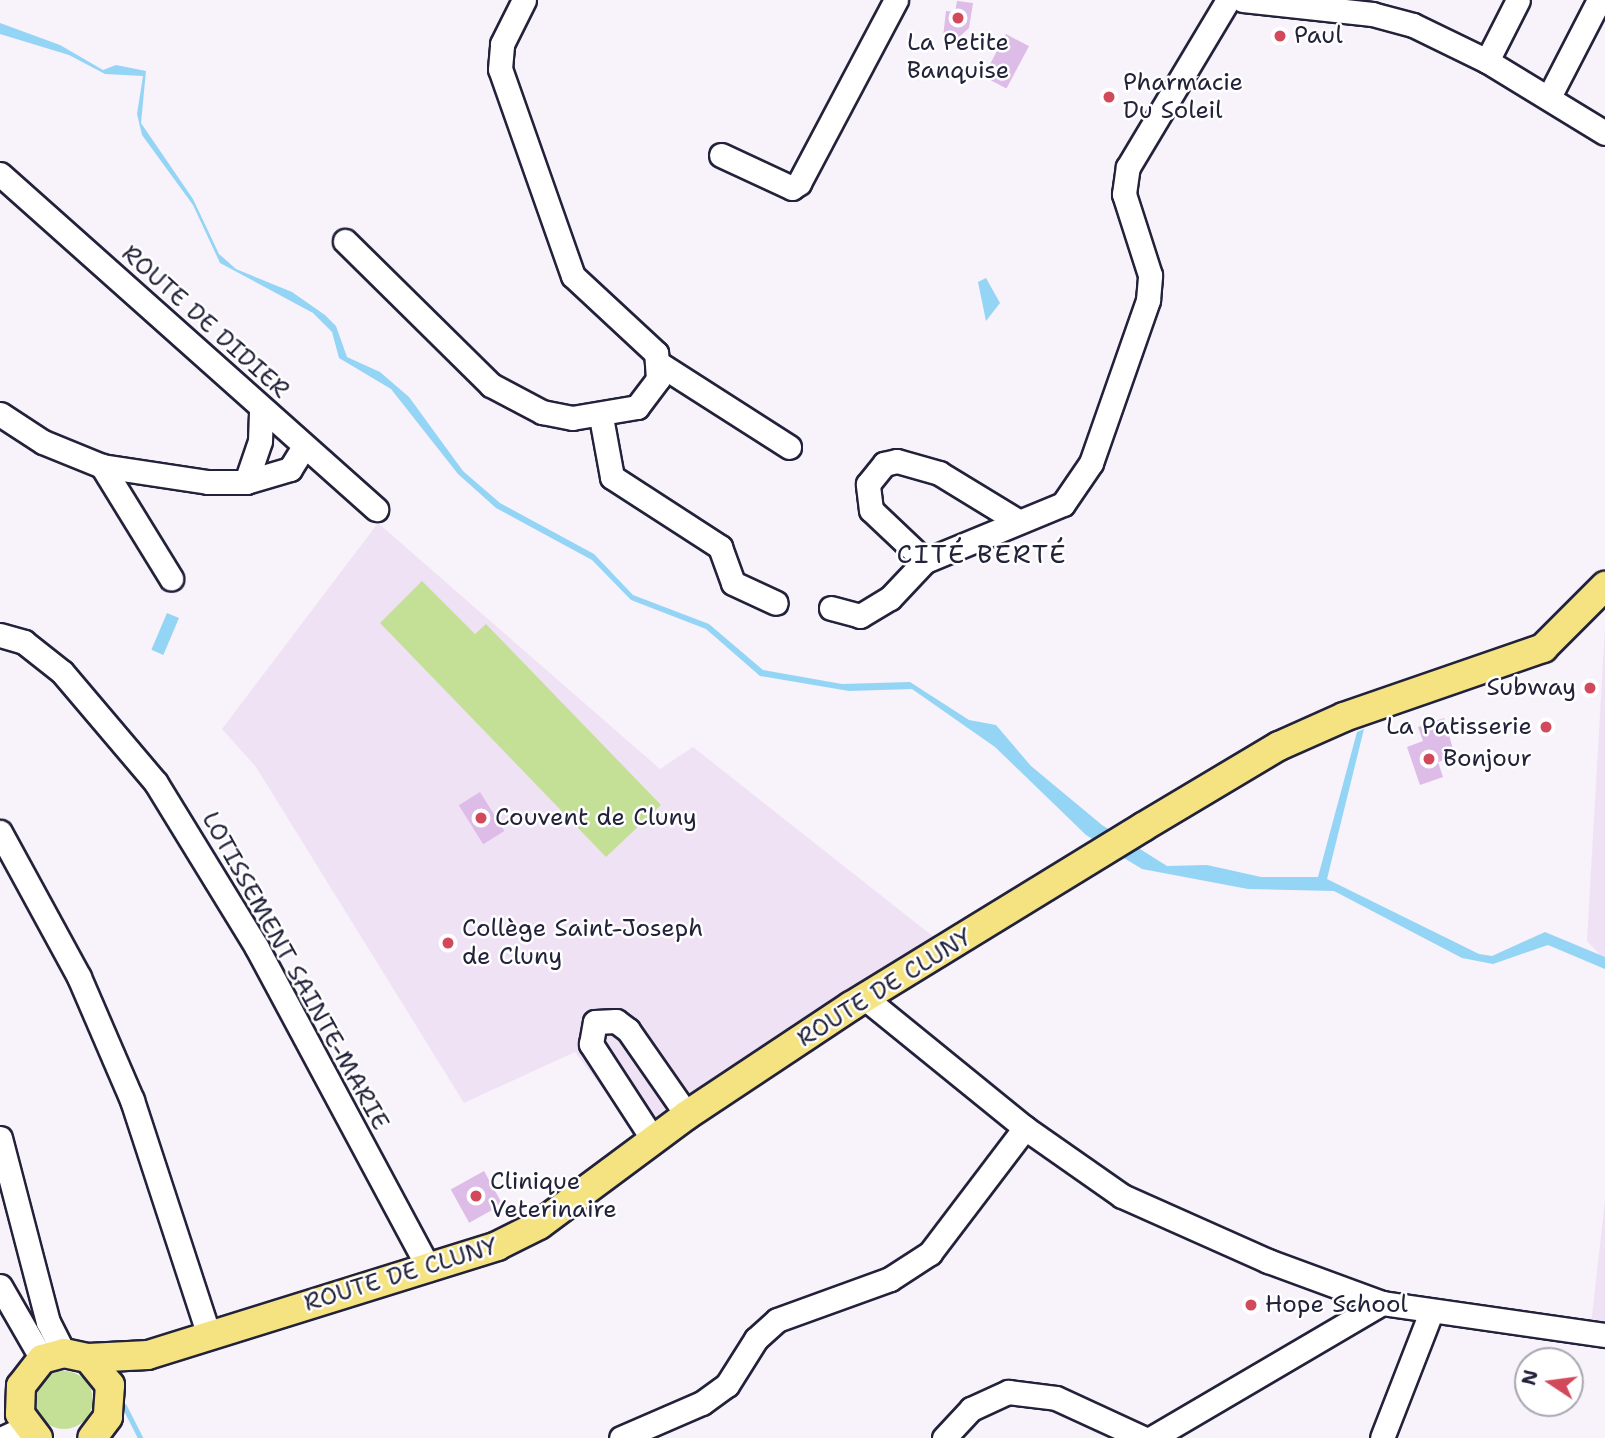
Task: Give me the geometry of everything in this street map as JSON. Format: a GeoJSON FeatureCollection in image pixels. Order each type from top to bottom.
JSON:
{"type":"FeatureCollection","features":[{"type":"Feature","properties":{"kind":"main road","name":"ROUTE DE CLUNY"},"geometry":{"type":"LineString","coordinates":[[65,1357],[148,1355],[498,1247],[539,1225],[688,1115],[865,998],[1143,827],[1279,746],[1344,717],[1543,648],[1605,586]]}},
{"type":"Feature","properties":{"kind":"main road","name":"ROUTE DE CLUNY"},"geometry":{"type":"LineString","coordinates":[[107,1422],[148,1355]]}},
{"type":"Feature","properties":{"kind":"main road"},"geometry":{"type":"LineString","coordinates":[[23,1434],[20,1385],[65,1357],[106,1377],[107,1422]]}},
{"type":"Feature","properties":{"kind":"street"},"geometry":{"type":"LineString","coordinates":[[524,0],[502,44],[500,69],[558,244],[573,276],[646,340],[661,365],[789,447]]}},
{"type":"Feature","properties":{"kind":"street"},"geometry":{"type":"LineString","coordinates":[[721,155],[792,188],[799,183],[896,0]]}},
{"type":"Feature","properties":{"kind":"street"},"geometry":{"type":"LineString","coordinates":[[831,608],[860,616],[890,598],[925,561],[1016,520],[1063,504],[1091,463],[1148,299],[1150,275],[1124,194],[1128,167],[1228,0]]}},
{"type":"Feature","properties":{"kind":"street"},"geometry":{"type":"LineString","coordinates":[[1246,0],[1372,14],[1413,25],[1487,61],[1558,82],[1605,133]]}},
{"type":"Feature","properties":{"kind":"street"},"geometry":{"type":"LineString","coordinates":[[1487,61],[1518,0]]}},
{"type":"Feature","properties":{"kind":"street"},"geometry":{"type":"LineString","coordinates":[[1558,82],[1599,0]]}},
{"type":"Feature","properties":{"kind":"street","name":"ROUTE DE DIDIER"},"geometry":{"type":"LineString","coordinates":[[0,174],[376,509]]}},
{"type":"Feature","properties":{"kind":"street"},"geometry":{"type":"LineString","coordinates":[[345,241],[491,385],[542,412],[601,416],[637,407],[661,365]]}},
{"type":"Feature","properties":{"kind":"street"},"geometry":{"type":"LineString","coordinates":[[246,482],[260,441],[261,408]]}},
{"type":"Feature","properties":{"kind":"street"},"geometry":{"type":"LineString","coordinates":[[0,414],[43,442],[102,466],[246,482],[290,469],[304,447]]}},
{"type":"Feature","properties":{"kind":"street"},"geometry":{"type":"LineString","coordinates":[[601,416],[612,477],[720,547],[733,583],[776,603]]}},
{"type":"Feature","properties":{"kind":"street"},"geometry":{"type":"LineString","coordinates":[[925,561],[871,510],[868,484],[884,464],[908,463],[939,473],[1016,520]]}},
{"type":"Feature","properties":{"kind":"street"},"geometry":{"type":"LineString","coordinates":[[102,466],[171,578]]}},
{"type":"Feature","properties":{"kind":"street","name":"LOTISSEMENT SAINTE-MARIE"},"geometry":{"type":"LineString","coordinates":[[0,635],[24,642],[62,671],[184,825],[257,948],[429,1269]]}},
{"type":"Feature","properties":{"kind":"street"},"geometry":{"type":"LineString","coordinates":[[0,832],[79,977],[132,1100],[209,1335]]}},
{"type":"Feature","properties":{"kind":"street"},"geometry":{"type":"LineString","coordinates":[[865,998],[1025,1128],[1122,1196],[1268,1261],[1382,1303],[1605,1335]]}},
{"type":"Feature","properties":{"kind":"street"},"geometry":{"type":"LineString","coordinates":[[654,1141],[591,1044],[595,1021],[616,1021],[628,1030],[688,1115]]}},
{"type":"Feature","properties":{"kind":"street"},"geometry":{"type":"LineString","coordinates":[[621,1438],[702,1403],[727,1385],[756,1339],[777,1320],[890,1279],[930,1253],[1025,1128]]}},
{"type":"Feature","properties":{"kind":"street"},"geometry":{"type":"LineString","coordinates":[[0,1138],[35,1259],[48,1322],[65,1357]]}},
{"type":"Feature","properties":{"kind":"street"},"geometry":{"type":"LineString","coordinates":[[0,1279],[22,1284],[35,1259]]}},
{"type":"Feature","properties":{"kind":"street"},"geometry":{"type":"LineString","coordinates":[[0,1286],[33,1335],[65,1357]]}},
{"type":"Feature","properties":{"kind":"street"},"geometry":{"type":"LineString","coordinates":[[1152,1438],[1382,1303]]}},
{"type":"Feature","properties":{"kind":"street"},"geometry":{"type":"LineString","coordinates":[[1382,1438],[1431,1312]]}},
{"type":"Feature","properties":{"kind":"street"},"geometry":{"type":"LineString","coordinates":[[944,1438],[971,1409],[1008,1392],[1056,1398],[1143,1438]]}},
{"type":"Feature","properties":{"kind":"shaded area"},"geometry":{"type":"Polygon","coordinates":[[[378,523],[660,769],[693,747],[935,938],[638,1135],[575,1052],[464,1103],[256,767],[222,729],[378,523]]]}},
{"type":"Feature","properties":{"kind":"shaded area"},"geometry":{"type":"Polygon","coordinates":[[[1605,627],[1605,960],[1587,941],[1605,627]]]}},
{"type":"Feature","properties":{"kind":"shaded area"},"geometry":{"type":"Polygon","coordinates":[[[1605,1201],[1605,1327],[1591,1325],[1605,1201]]]}},
{"type":"Feature","properties":{"kind":"green space"},"geometry":{"type":"Polygon","coordinates":[[[422,581],[475,634],[486,624],[661,805],[606,857],[380,623],[422,581]]]}},
{"type":"Feature","properties":{"kind":"green space"},"geometry":{"type":"Polygon","coordinates":[[[64,1371],[85,1379],[93,1400],[85,1421],[64,1429],[43,1421],[35,1400],[43,1379],[64,1371]]]}},
{"type":"Feature","properties":{"kind":"water"},"geometry":{"type":"Polygon","coordinates":[[[0,23],[60,45],[103,70],[116,65],[146,71],[141,123],[193,199],[219,254],[236,269],[292,292],[325,315],[336,326],[347,357],[380,372],[409,397],[463,471],[500,503],[594,554],[633,595],[709,624],[763,670],[842,684],[910,682],[969,720],[996,725],[1031,766],[1102,825],[1167,866],[1207,865],[1261,877],[1318,877],[1357,732],[1364,729],[1327,879],[1479,954],[1492,956],[1545,932],[1605,957],[1605,969],[1548,945],[1493,964],[1462,958],[1334,891],[1248,889],[1142,869],[1086,835],[995,747],[912,689],[849,691],[760,676],[706,629],[631,600],[592,560],[496,508],[458,474],[391,389],[339,358],[332,332],[313,313],[220,263],[193,205],[142,135],[137,114],[143,76],[105,74],[69,55],[0,34],[0,23]]]}},
{"type":"Feature","properties":{"kind":"water"},"geometry":{"type":"Polygon","coordinates":[[[986,278],[1000,303],[986,321],[978,282],[986,278]]]}},
{"type":"Feature","properties":{"kind":"water"},"geometry":{"type":"Polygon","coordinates":[[[167,613],[179,618],[163,655],[151,650],[167,613]]]}},
{"type":"Feature","properties":{"kind":"building","name":"La Petite Banquise"},"geometry":{"type":"Polygon","coordinates":[[[957,1],[973,3],[969,28],[957,39],[943,37],[946,11],[955,12],[957,1]]]}},
{"type":"Feature","properties":{"kind":"building"},"geometry":{"type":"Polygon","coordinates":[[[1006,34],[1029,46],[1006,89],[983,76],[1006,34]]]}},
{"type":"Feature","properties":{"kind":"building","name":"Bonjour"},"geometry":{"type":"Polygon","coordinates":[[[1444,718],[1455,756],[1438,762],[1443,777],[1420,785],[1407,747],[1423,741],[1418,727],[1444,718]]]}},
{"type":"Feature","properties":{"kind":"building","name":"Couvent de Cluny"},"geometry":{"type":"Polygon","coordinates":[[[480,792],[504,831],[483,844],[459,805],[480,792]]]}},
{"type":"Feature","properties":{"kind":"building","name":"Clinique Veterinaire"},"geometry":{"type":"Polygon","coordinates":[[[484,1171],[502,1204],[469,1223],[451,1189],[484,1171]]]}},
{"type":"Feature","properties":{"kind":"waterway"},"geometry":{"type":"LineString","coordinates":[[124,1406],[140,1438]]}},
{"type":"Feature","properties":{"kind":"place","name":"La Petite Banquise"},"geometry":{"type":"Point","coordinates":[958,18]}},
{"type":"Feature","properties":{"kind":"place","name":"Paul"},"geometry":{"type":"Point","coordinates":[1280,36]}},
{"type":"Feature","properties":{"kind":"place","name":"Pharmacie Du Soleil"},"geometry":{"type":"Point","coordinates":[1109,97]}},
{"type":"Feature","properties":{"kind":"place","name":"Subway"},"geometry":{"type":"Point","coordinates":[1590,688]}},
{"type":"Feature","properties":{"kind":"place","name":"La Patisserie"},"geometry":{"type":"Point","coordinates":[1546,727]}},
{"type":"Feature","properties":{"kind":"place","name":"Bonjour"},"geometry":{"type":"Point","coordinates":[1429,759]}},
{"type":"Feature","properties":{"kind":"place","name":"Couvent de Cluny"},"geometry":{"type":"Point","coordinates":[481,818]}},
{"type":"Feature","properties":{"kind":"place","name":"Collège Saint-Joseph de Cluny"},"geometry":{"type":"Point","coordinates":[448,943]}},
{"type":"Feature","properties":{"kind":"place","name":"Clinique Veterinaire"},"geometry":{"type":"Point","coordinates":[476,1196]}},
{"type":"Feature","properties":{"kind":"place","name":"Hope School"},"geometry":{"type":"Point","coordinates":[1251,1305]}},
{"type":"Feature","properties":{"kind":"district","name":"CITÉ BERTÉ"},"geometry":{"type":"Point","coordinates":[982,554]}}]}
